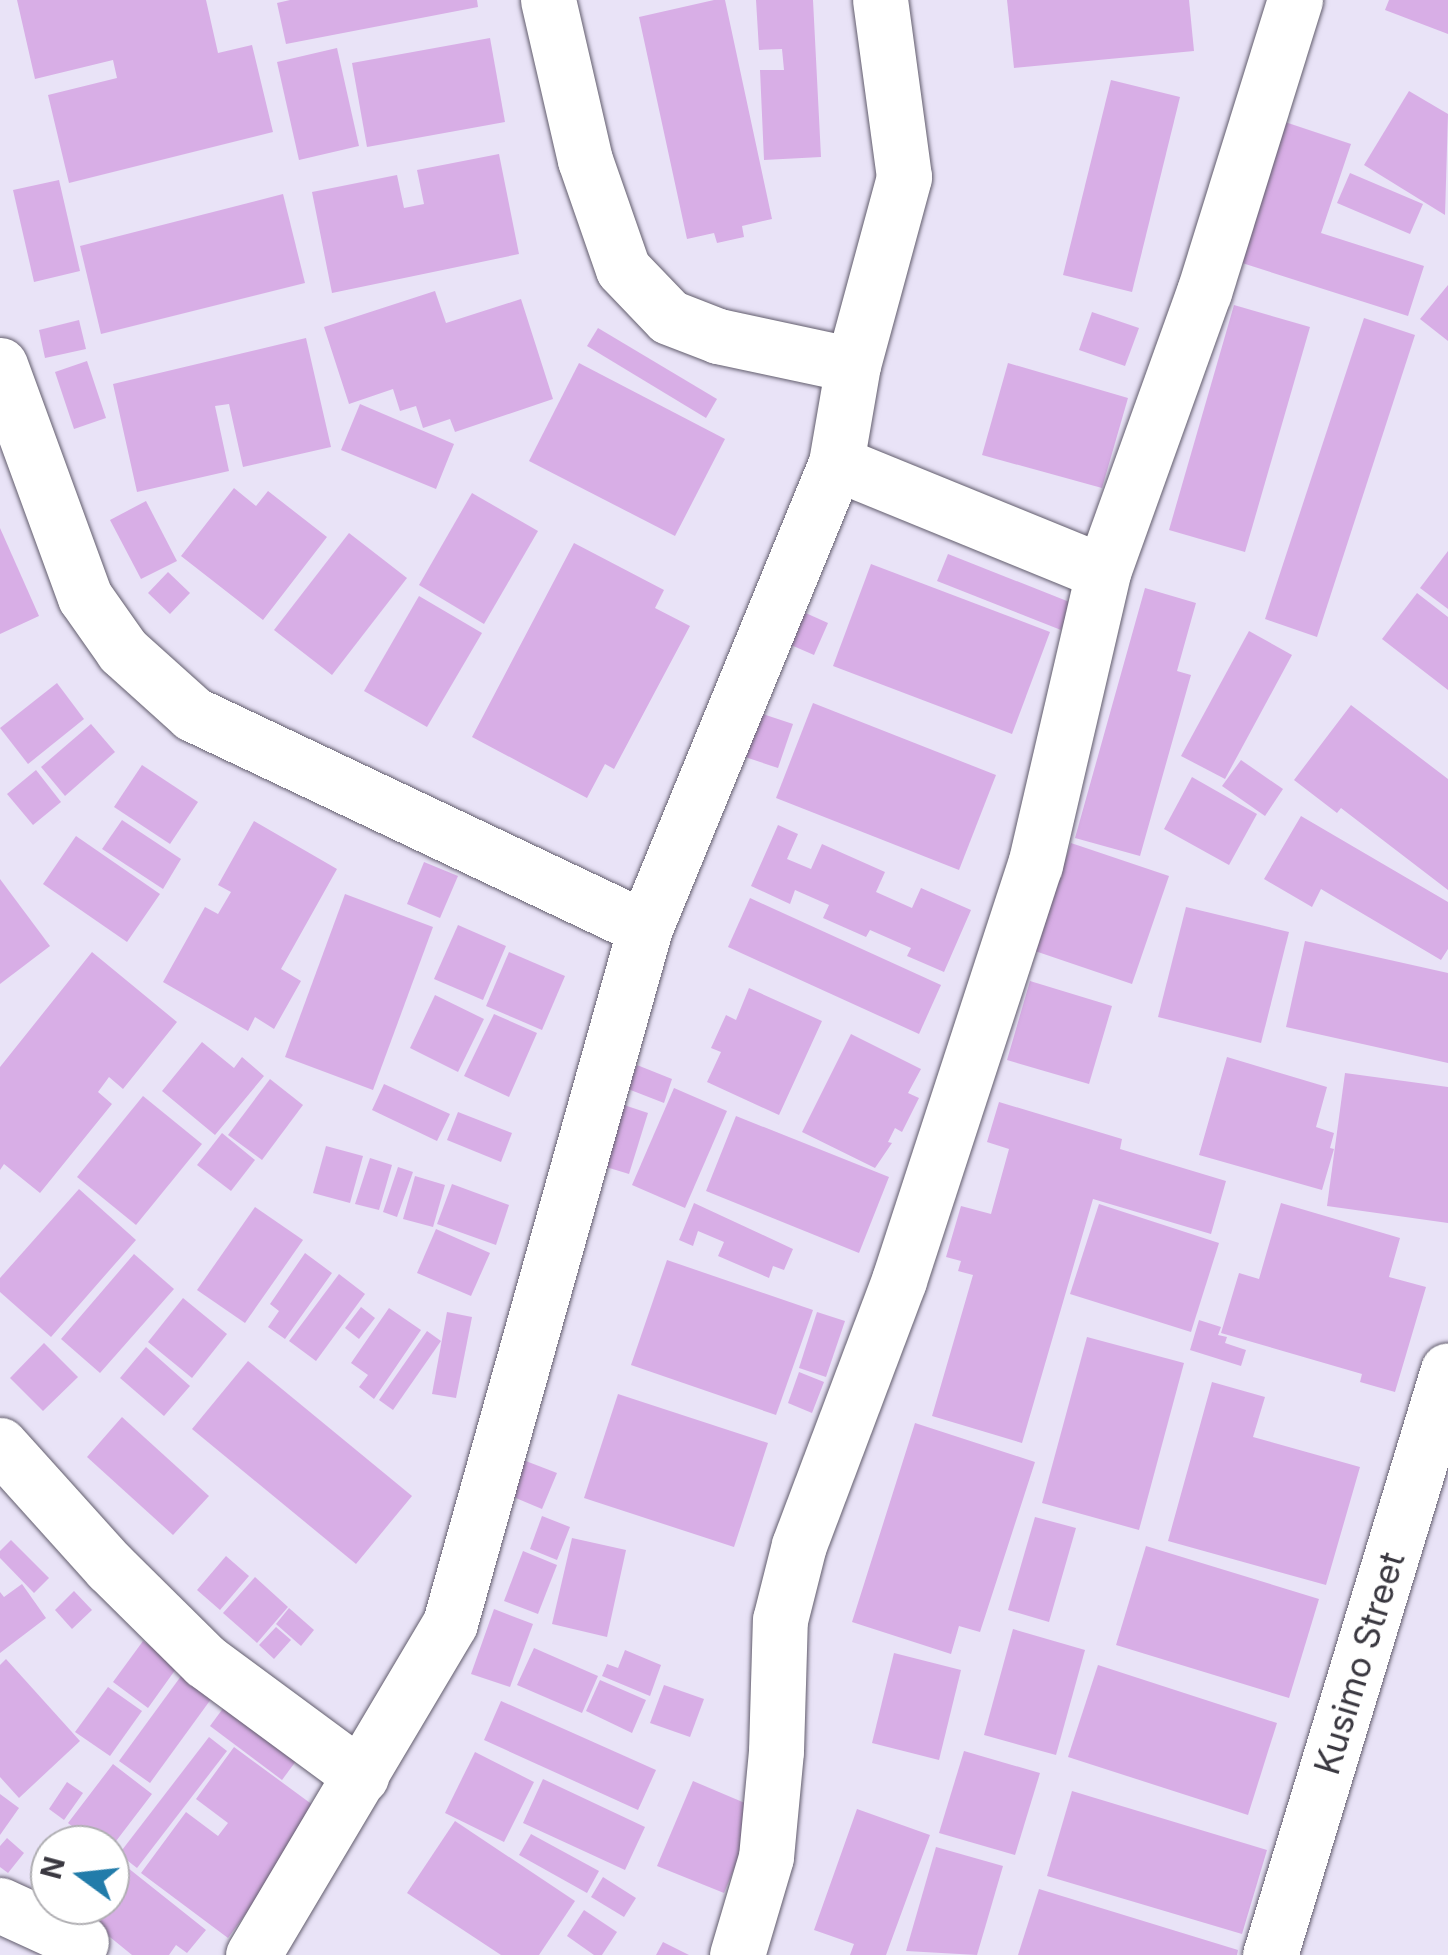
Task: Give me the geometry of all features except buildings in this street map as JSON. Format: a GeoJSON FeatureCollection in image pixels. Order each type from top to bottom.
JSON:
{"type":"FeatureCollection","features":[{"type":"Feature","properties":{"kind":"street"},"geometry":{"type":"LineString","coordinates":[[548,0],[585,160],[623,269],[669,317],[718,336],[853,365]]}},
{"type":"Feature","properties":{"kind":"street"},"geometry":{"type":"LineString","coordinates":[[253,1955],[450,1623],[646,928],[836,462],[853,365],[904,178],[880,0]]}},
{"type":"Feature","properties":{"kind":"street"},"geometry":{"type":"LineString","coordinates":[[738,1955],[766,1856],[776,1751],[780,1620],[799,1546],[899,1280],[1035,865],[1104,572],[1204,292],[1295,0]]}},
{"type":"Feature","properties":{"kind":"street"},"geometry":{"type":"LineString","coordinates":[[0,366],[85,596],[123,651],[193,714],[646,928]]}},
{"type":"Feature","properties":{"kind":"street"},"geometry":{"type":"LineString","coordinates":[[836,462],[1104,572]]}},
{"type":"Feature","properties":{"kind":"street","name":"Kusimo Street"},"geometry":{"type":"LineString","coordinates":[[1270,1955],[1448,1370]]}},
{"type":"Feature","properties":{"kind":"street"},"geometry":{"type":"LineString","coordinates":[[0,1445],[110,1567],[204,1661],[360,1776]]}},
{"type":"Feature","properties":{"kind":"street"},"geometry":{"type":"LineString","coordinates":[[0,1905],[80,1942]]}}]}
